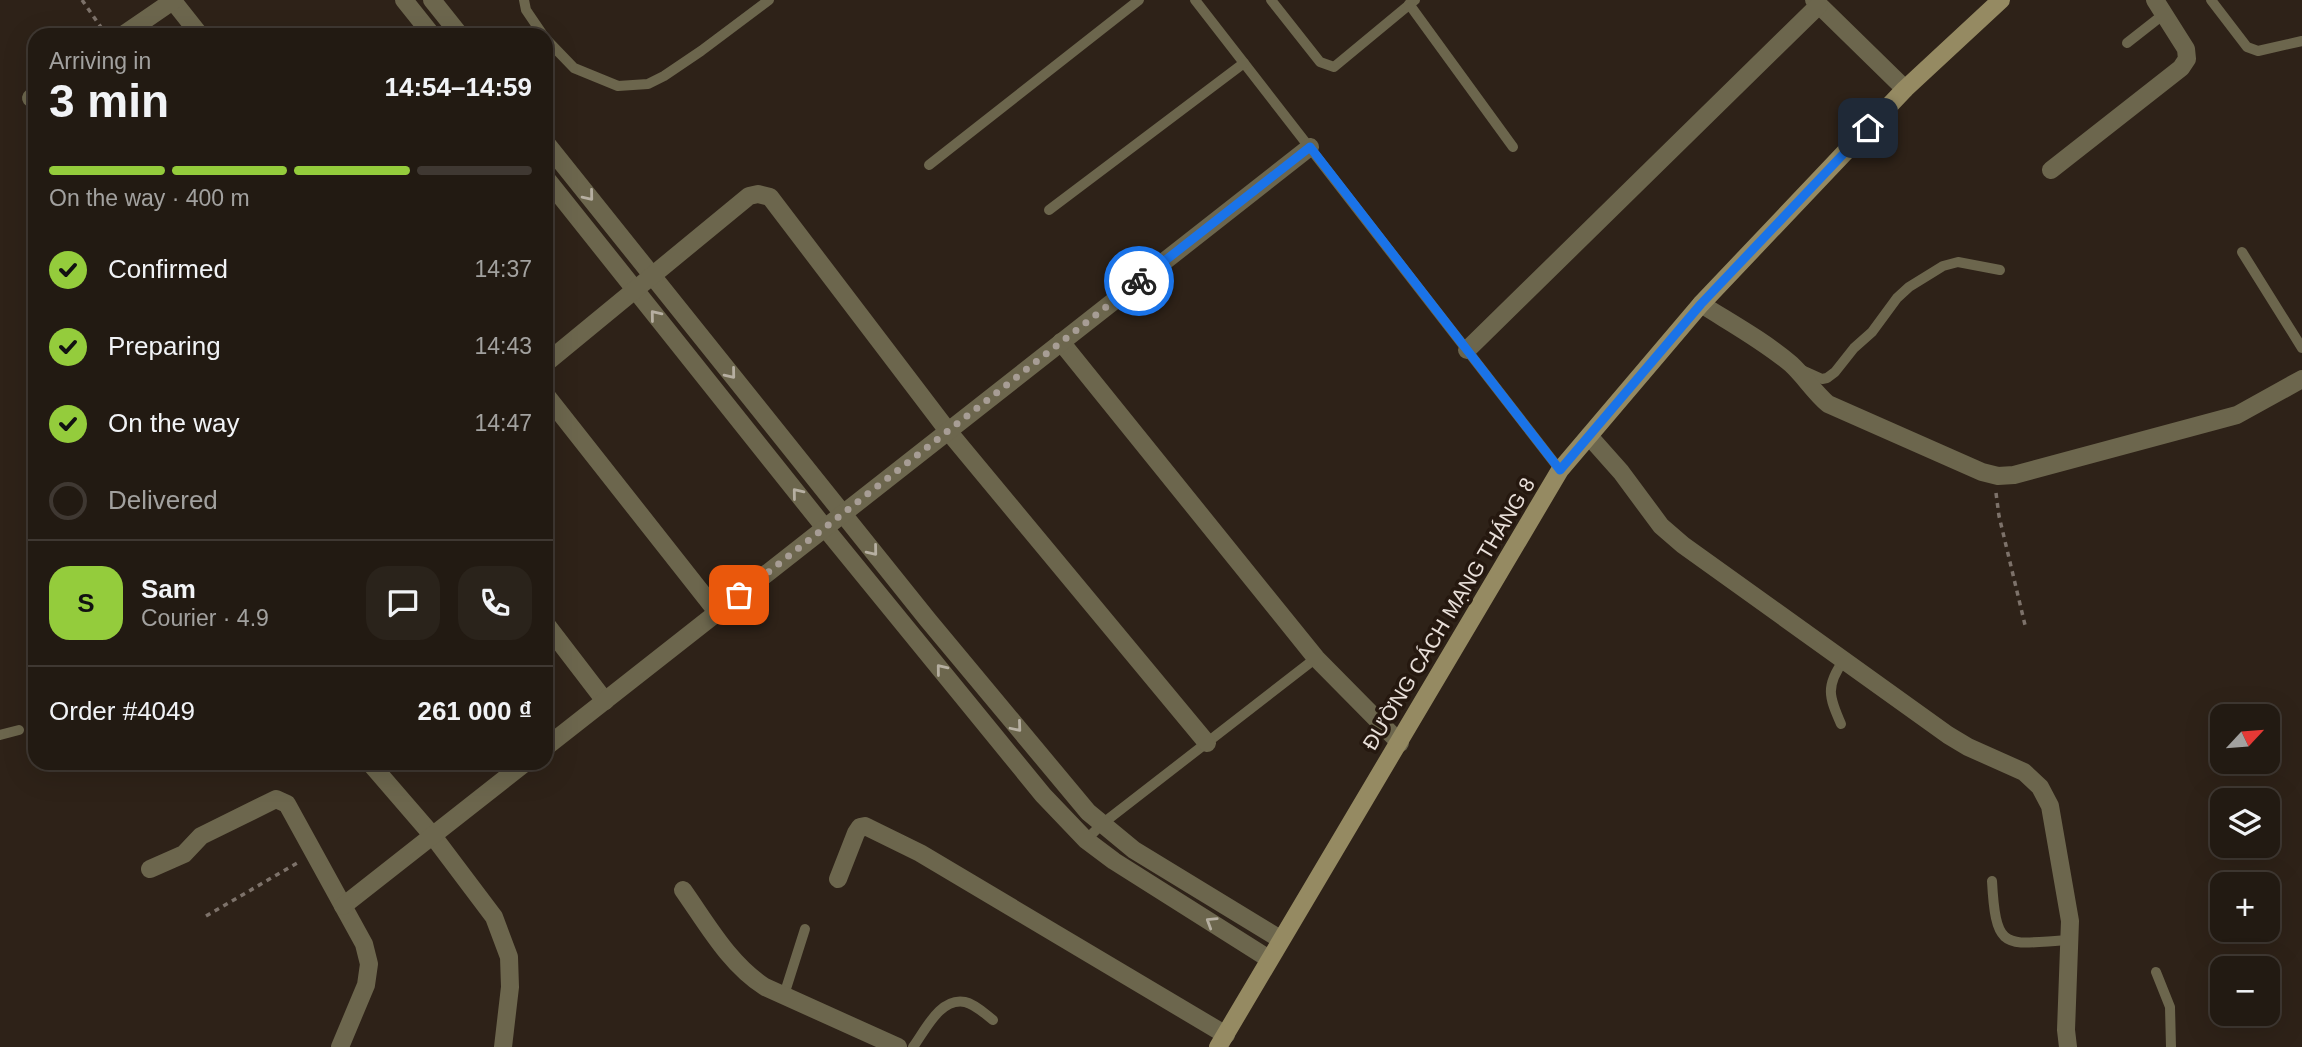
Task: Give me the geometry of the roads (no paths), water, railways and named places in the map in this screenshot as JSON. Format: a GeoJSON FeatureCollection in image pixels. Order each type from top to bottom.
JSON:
{"type":"FeatureCollection","features":[{"type":"Feature","properties":{"kind":"street"},"geometry":{"type":"LineString","coordinates":[[404,0],[426,28]]}},
{"type":"Feature","properties":{"kind":"street"},"geometry":{"type":"LineString","coordinates":[[432,0],[454,28]]}},
{"type":"Feature","properties":{"kind":"street","name":"ĐƯỜNG CÁCH MẠNG THÁNG 8"},"geometry":{"type":"LineString","coordinates":[[1220,1044],[1560,470],[1701,304],[1905,89],[2001,0]]}},
{"type":"Feature","properties":{"kind":"street"},"geometry":{"type":"LineString","coordinates":[[133,28],[173,1],[194,28]]}},
{"type":"Feature","properties":{"kind":"street"},"geometry":{"type":"LineString","coordinates":[[1467,350],[1816,3],[1905,89]]}},
{"type":"Feature","properties":{"kind":"street"},"geometry":{"type":"LineString","coordinates":[[2051,170],[2181,68],[2187,59],[2186,49],[2160,7]]}},
{"type":"Feature","properties":{"kind":"street"},"geometry":{"type":"LineString","coordinates":[[553,742],[1310,147]]}},
{"type":"Feature","properties":{"kind":"street"},"geometry":{"type":"LineString","coordinates":[[553,165],[652,275],[928,620],[1088,812],[1134,849],[1280,939]]}},
{"type":"Feature","properties":{"kind":"street"},"geometry":{"type":"LineString","coordinates":[[553,187],[825,528],[1043,795],[1086,840],[1114,861],[1269,959]]}},
{"type":"Feature","properties":{"kind":"street"},"geometry":{"type":"LineString","coordinates":[[553,357],[749,196],[758,194],[770,197],[948,431],[1207,743]]}},
{"type":"Feature","properties":{"kind":"street"},"geometry":{"type":"LineString","coordinates":[[1701,304],[1794,366],[1816,394],[1828,404],[1982,472],[1998,476],[2014,475],[2237,415],[2302,379]]}},
{"type":"Feature","properties":{"kind":"street"},"geometry":{"type":"LineString","coordinates":[[1061,342],[1316,657],[1400,743]]}},
{"type":"Feature","properties":{"kind":"street"},"geometry":{"type":"LineString","coordinates":[[553,404],[717,612]]}},
{"type":"Feature","properties":{"kind":"street"},"geometry":{"type":"LineString","coordinates":[[1589,436],[1621,472],[1661,526],[1683,545],[1948,736],[2024,772],[2040,787],[2050,806],[2070,921],[2066,1030],[2068,1047]]}},
{"type":"Feature","properties":{"kind":"street"},"geometry":{"type":"LineString","coordinates":[[911,633],[928,620]]}},
{"type":"Feature","properties":{"kind":"street"},"geometry":{"type":"LineString","coordinates":[[553,633],[605,701]]}},
{"type":"Feature","properties":{"kind":"street"},"geometry":{"type":"LineString","coordinates":[[376,770],[433,836],[494,917],[509,957],[510,987],[503,1047]]}},
{"type":"Feature","properties":{"kind":"street"},"geometry":{"type":"LineString","coordinates":[[343,906],[516,770]]}},
{"type":"Feature","properties":{"kind":"street"},"geometry":{"type":"LineString","coordinates":[[150,869],[184,854],[201,836],[276,799],[287,804],[364,944],[369,964],[366,985],[340,1047]]}},
{"type":"Feature","properties":{"kind":"street"},"geometry":{"type":"LineString","coordinates":[[838,879],[856,833],[860,827],[865,826],[920,853],[1220,1044]]}},
{"type":"Feature","properties":{"kind":"street"},"geometry":{"type":"LineString","coordinates":[[683,890],[736,965],[750,977],[898,1047]]}},
{"type":"Feature","properties":{"kind":"lane"},"geometry":{"type":"LineString","coordinates":[[524,0],[526,10],[539,28]]}},
{"type":"Feature","properties":{"kind":"lane"},"geometry":{"type":"LineString","coordinates":[[553,46],[574,68],[618,86],[648,83],[664,76],[701,51],[769,0]]}},
{"type":"Feature","properties":{"kind":"lane"},"geometry":{"type":"LineString","coordinates":[[929,165],[1139,0]]}},
{"type":"Feature","properties":{"kind":"lane"},"geometry":{"type":"LineString","coordinates":[[1195,0],[1560,470]]}},
{"type":"Feature","properties":{"kind":"lane"},"geometry":{"type":"LineString","coordinates":[[1271,0],[1320,62],[1334,66],[1412,2],[1513,147]]}},
{"type":"Feature","properties":{"kind":"lane"},"geometry":{"type":"LineString","coordinates":[[2211,0],[2247,47],[2259,51],[2302,41]]}},
{"type":"Feature","properties":{"kind":"lane"},"geometry":{"type":"LineString","coordinates":[[2127,43],[2160,7]]}},
{"type":"Feature","properties":{"kind":"lane"},"geometry":{"type":"LineString","coordinates":[[1049,210],[1244,63]]}},
{"type":"Feature","properties":{"kind":"lane"},"geometry":{"type":"LineString","coordinates":[[2242,251],[2302,348]]}},
{"type":"Feature","properties":{"kind":"lane"},"geometry":{"type":"LineString","coordinates":[[1794,366],[1814,376],[1827,378],[1871,332],[1897,298],[1909,287],[1943,266],[1958,262],[2000,270]]}},
{"type":"Feature","properties":{"kind":"lane"},"geometry":{"type":"LineString","coordinates":[[1086,840],[1102,824],[1316,657]]}},
{"type":"Feature","properties":{"kind":"lane"},"geometry":{"type":"LineString","coordinates":[[1841,724],[1830,694],[1830,684],[1844,660]]}},
{"type":"Feature","properties":{"kind":"lane"},"geometry":{"type":"LineString","coordinates":[[0,735],[19,730]]}},
{"type":"Feature","properties":{"kind":"lane"},"geometry":{"type":"LineString","coordinates":[[1992,881],[1994,914],[2006,940],[2015,943],[2071,940]]}},
{"type":"Feature","properties":{"kind":"lane"},"geometry":{"type":"LineString","coordinates":[[784,995],[805,929]]}},
{"type":"Feature","properties":{"kind":"lane"},"geometry":{"type":"LineString","coordinates":[[2157,972],[2170,1007],[2171,1047]]}},
{"type":"Feature","properties":{"kind":"lane"},"geometry":{"type":"LineString","coordinates":[[913,1047],[938,1012],[952,1003],[964,1002],[993,1020]]}}]}
